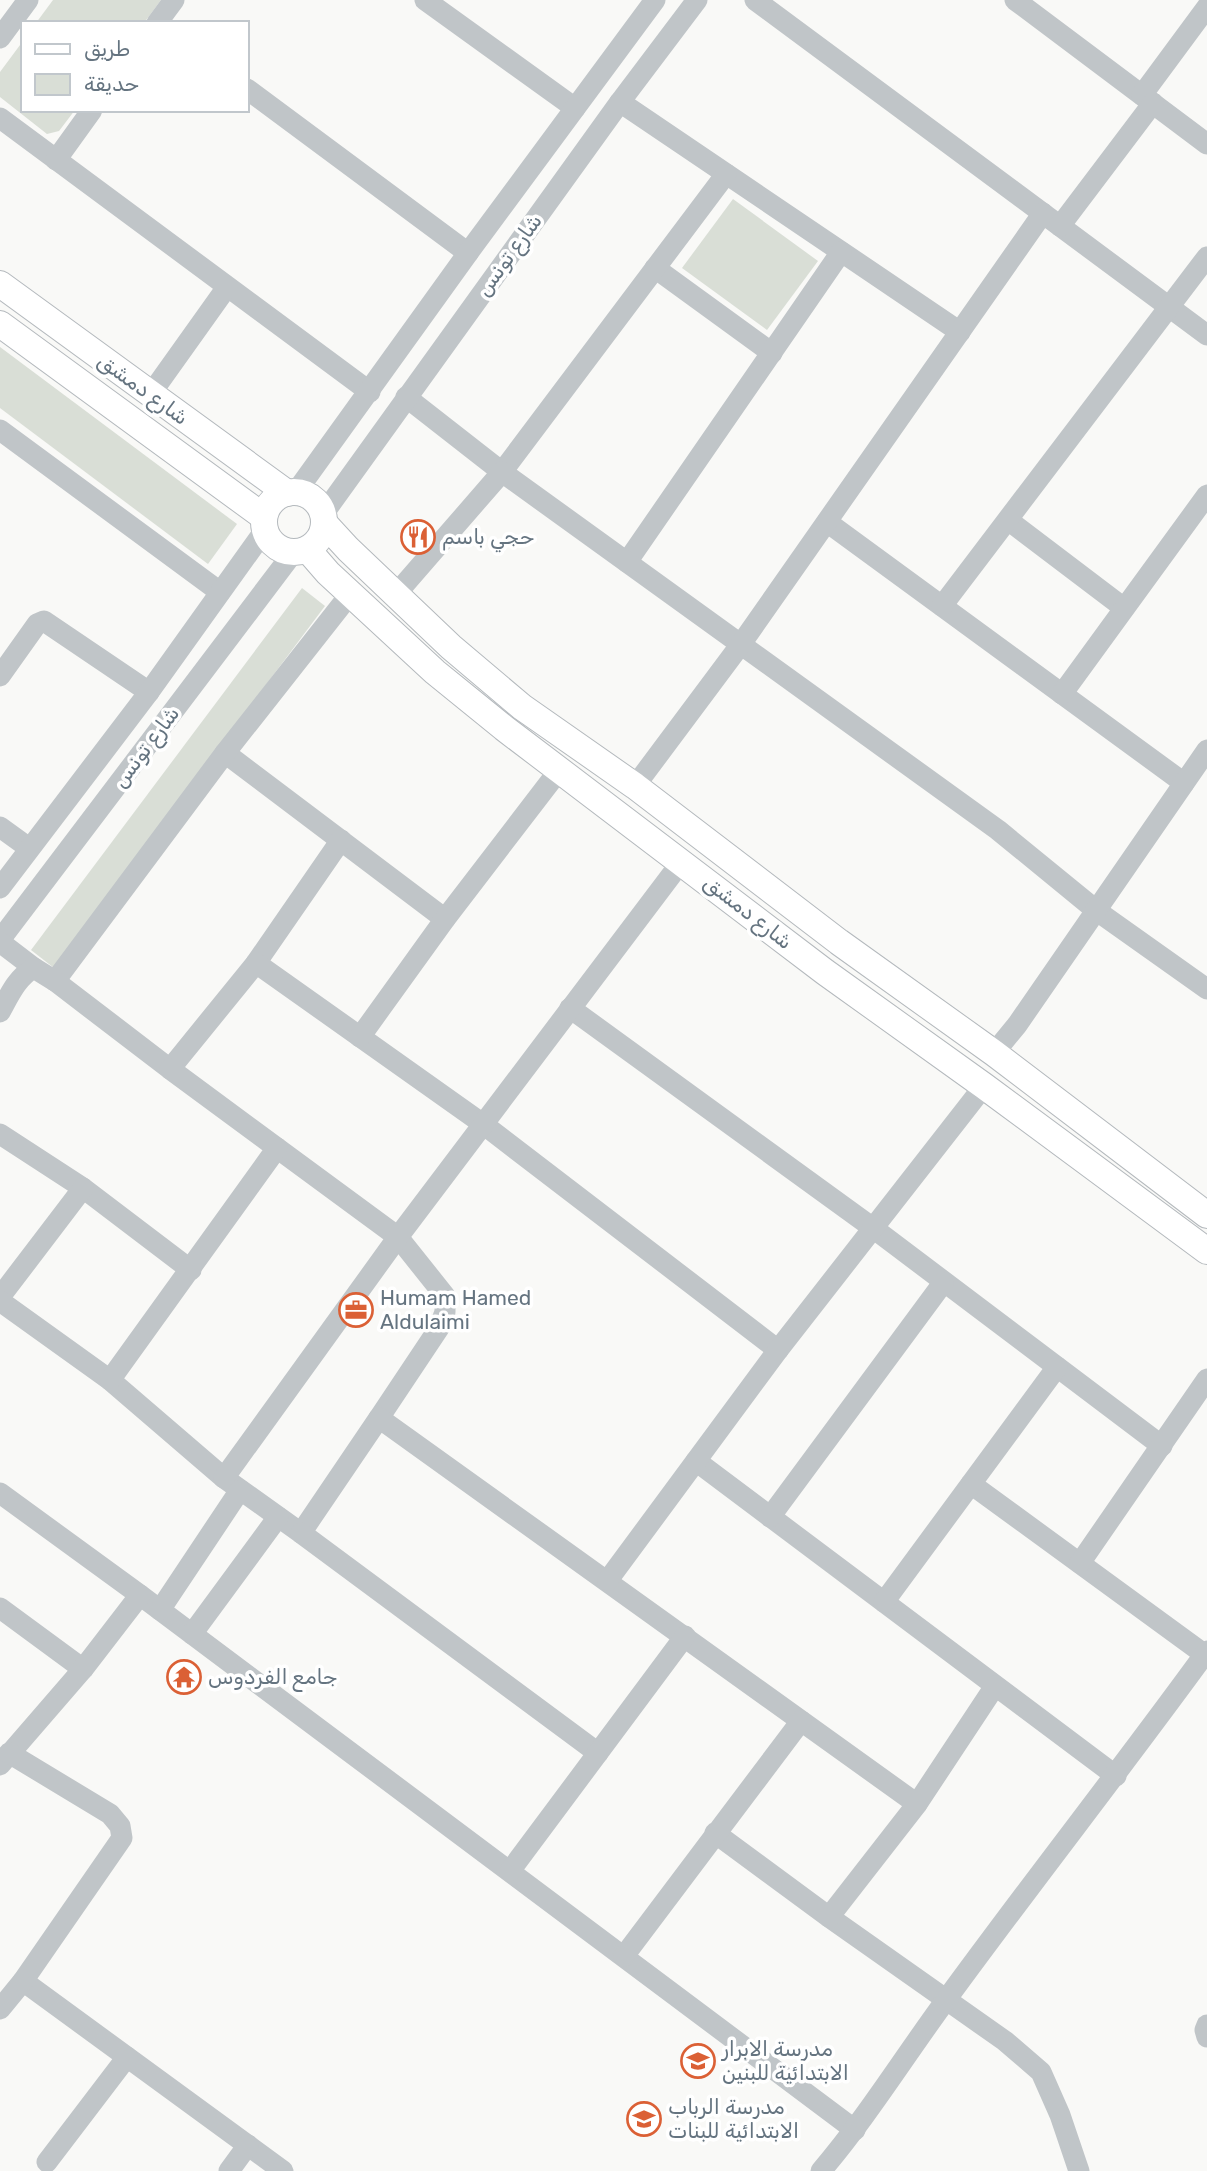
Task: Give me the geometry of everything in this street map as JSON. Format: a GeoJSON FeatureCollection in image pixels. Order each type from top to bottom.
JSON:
{"type":"FeatureCollection","features":[{"type":"Feature","properties":{"kind":"main road","name":"شارع دمشق"},"geometry":{"type":"LineString","coordinates":[[0,284],[150,395],[292,492]]}},
{"type":"Feature","properties":{"kind":"main road","name":"شارع دمشق"},"geometry":{"type":"LineString","coordinates":[[0,324],[265,523]]}},
{"type":"Feature","properties":{"kind":"main road"},"geometry":{"type":"LineString","coordinates":[[292,492],[313,498],[324,518],[320,539],[300,551],[275,546],[265,523],[272,502],[292,492]]}},
{"type":"Feature","properties":{"kind":"main road","name":"شارع دمشق"},"geometry":{"type":"LineString","coordinates":[[324,518],[451,648],[513,700],[635,786],[839,942],[994,1053],[1207,1216]]}},
{"type":"Feature","properties":{"kind":"main road","name":"شارع دمشق"},"geometry":{"type":"LineString","coordinates":[[300,551],[351,593],[443,680],[504,728],[825,972],[1207,1251]]}},
{"type":"Feature","properties":{"kind":"street"},"geometry":{"type":"LineString","coordinates":[[0,38],[28,0]]}},
{"type":"Feature","properties":{"kind":"street"},"geometry":{"type":"LineString","coordinates":[[158,21],[174,0]]}},
{"type":"Feature","properties":{"kind":"street"},"geometry":{"type":"LineString","coordinates":[[425,0],[575,108]]}},
{"type":"Feature","properties":{"kind":"street","name":"شارع تونس"},"geometry":{"type":"LineString","coordinates":[[292,492],[370,392],[468,253],[655,0]]}},
{"type":"Feature","properties":{"kind":"street","name":"شارع تونس"},"geometry":{"type":"LineString","coordinates":[[324,518],[406,397],[697,0]]}},
{"type":"Feature","properties":{"kind":"street"},"geometry":{"type":"LineString","coordinates":[[755,0],[1207,335]]}},
{"type":"Feature","properties":{"kind":"street"},"geometry":{"type":"LineString","coordinates":[[1021,2],[1207,144]]}},
{"type":"Feature","properties":{"kind":"street"},"geometry":{"type":"LineString","coordinates":[[635,786],[741,644],[960,332],[1147,99],[1207,7]]}},
{"type":"Feature","properties":{"kind":"street"},"geometry":{"type":"LineString","coordinates":[[248,90],[468,253]]}},
{"type":"Feature","properties":{"kind":"street"},"geometry":{"type":"LineString","coordinates":[[620,102],[960,332]]}},
{"type":"Feature","properties":{"kind":"street"},"geometry":{"type":"LineString","coordinates":[[56,160],[91,112]]}},
{"type":"Feature","properties":{"kind":"street"},"geometry":{"type":"LineString","coordinates":[[0,118],[370,392]]}},
{"type":"Feature","properties":{"kind":"street"},"geometry":{"type":"LineString","coordinates":[[396,594],[502,472],[726,174]]}},
{"type":"Feature","properties":{"kind":"street"},"geometry":{"type":"LineString","coordinates":[[627,562],[841,252]]}},
{"type":"Feature","properties":{"kind":"street"},"geometry":{"type":"LineString","coordinates":[[942,606],[1207,257]]}},
{"type":"Feature","properties":{"kind":"street"},"geometry":{"type":"LineString","coordinates":[[655,268],[772,353]]}},
{"type":"Feature","properties":{"kind":"street"},"geometry":{"type":"LineString","coordinates":[[150,395],[227,287]]}},
{"type":"Feature","properties":{"kind":"street"},"geometry":{"type":"LineString","coordinates":[[406,397],[502,472],[998,830],[1097,911],[1206,985]]}},
{"type":"Feature","properties":{"kind":"street"},"geometry":{"type":"LineString","coordinates":[[0,430],[220,592]]}},
{"type":"Feature","properties":{"kind":"street"},"geometry":{"type":"LineString","coordinates":[[1062,694],[1207,495]]}},
{"type":"Feature","properties":{"kind":"street"},"geometry":{"type":"LineString","coordinates":[[1008,520],[1124,608]]}},
{"type":"Feature","properties":{"kind":"street"},"geometry":{"type":"LineString","coordinates":[[827,522],[1184,783]]}},
{"type":"Feature","properties":{"kind":"street","name":"شارع تونس"},"geometry":{"type":"LineString","coordinates":[[0,888],[149,692],[265,523]]}},
{"type":"Feature","properties":{"kind":"street","name":"شارع تونس"},"geometry":{"type":"LineString","coordinates":[[0,941],[300,551]]}},
{"type":"Feature","properties":{"kind":"street"},"geometry":{"type":"LineString","coordinates":[[55,981],[225,753],[351,593]]}},
{"type":"Feature","properties":{"kind":"street"},"geometry":{"type":"LineString","coordinates":[[0,676],[37,624],[44,621],[149,692]]}},
{"type":"Feature","properties":{"kind":"street"},"geometry":{"type":"LineString","coordinates":[[994,1053],[1017,1026],[1207,750]]}},
{"type":"Feature","properties":{"kind":"street"},"geometry":{"type":"LineString","coordinates":[[225,753],[445,919]]}},
{"type":"Feature","properties":{"kind":"street"},"geometry":{"type":"LineString","coordinates":[[360,1037],[445,919],[560,769]]}},
{"type":"Feature","properties":{"kind":"street"},"geometry":{"type":"LineString","coordinates":[[0,827],[29,848]]}},
{"type":"Feature","properties":{"kind":"street"},"geometry":{"type":"LineString","coordinates":[[170,1069],[256,964],[341,840]]}},
{"type":"Feature","properties":{"kind":"street"},"geometry":{"type":"LineString","coordinates":[[160,1610],[232,1484],[398,1237],[682,861]]}},
{"type":"Feature","properties":{"kind":"street"},"geometry":{"type":"LineString","coordinates":[[0,941],[398,1237],[445,1296],[445,1312],[439,1328],[301,1533]]}},
{"type":"Feature","properties":{"kind":"street"},"geometry":{"type":"LineString","coordinates":[[256,964],[483,1124],[778,1350]]}},
{"type":"Feature","properties":{"kind":"street"},"geometry":{"type":"LineString","coordinates":[[0,1012],[15,987],[34,968]]}},
{"type":"Feature","properties":{"kind":"street"},"geometry":{"type":"LineString","coordinates":[[570,1008],[873,1228],[1162,1446]]}},
{"type":"Feature","properties":{"kind":"street"},"geometry":{"type":"LineString","coordinates":[[608,1580],[778,1350],[984,1086]]}},
{"type":"Feature","properties":{"kind":"street"},"geometry":{"type":"LineString","coordinates":[[0,1134],[83,1188],[191,1270]]}},
{"type":"Feature","properties":{"kind":"street"},"geometry":{"type":"LineString","coordinates":[[110,1380],[277,1147]]}},
{"type":"Feature","properties":{"kind":"street"},"geometry":{"type":"LineString","coordinates":[[83,1188],[0,1299],[110,1380],[232,1484],[598,1753]]}},
{"type":"Feature","properties":{"kind":"street"},"geometry":{"type":"LineString","coordinates":[[770,1517],[943,1283]]}},
{"type":"Feature","properties":{"kind":"street"},"geometry":{"type":"LineString","coordinates":[[884,1602],[1057,1367]]}},
{"type":"Feature","properties":{"kind":"street"},"geometry":{"type":"LineString","coordinates":[[1080,1563],[1207,1379]]}},
{"type":"Feature","properties":{"kind":"street"},"geometry":{"type":"LineString","coordinates":[[379,1418],[608,1580],[916,1804]]}},
{"type":"Feature","properties":{"kind":"street"},"geometry":{"type":"LineString","coordinates":[[696,1461],[1116,1776]]}},
{"type":"Feature","properties":{"kind":"street"},"geometry":{"type":"LineString","coordinates":[[821,2171],[855,2130],[946,2000],[1116,1776],[1206,1652],[971,1484]]}},
{"type":"Feature","properties":{"kind":"street"},"geometry":{"type":"LineString","coordinates":[[0,1493],[855,2130]]}},
{"type":"Feature","properties":{"kind":"street"},"geometry":{"type":"LineString","coordinates":[[192,1634],[278,1517]]}},
{"type":"Feature","properties":{"kind":"street"},"geometry":{"type":"LineString","coordinates":[[0,2009],[23,1981],[122,1838],[120,1826],[110,1814],[5,1759],[83,1670],[140,1595]]}},
{"type":"Feature","properties":{"kind":"street"},"geometry":{"type":"LineString","coordinates":[[0,1608],[83,1670]]}},
{"type":"Feature","properties":{"kind":"street"},"geometry":{"type":"LineString","coordinates":[[510,1871],[685,1636]]}},
{"type":"Feature","properties":{"kind":"street"},"geometry":{"type":"LineString","coordinates":[[829,1917],[916,1804],[995,1686]]}},
{"type":"Feature","properties":{"kind":"street"},"geometry":{"type":"LineString","coordinates":[[624,1956],[802,1721]]}},
{"type":"Feature","properties":{"kind":"street"},"geometry":{"type":"LineString","coordinates":[[715,1833],[1005,2041],[1041,2072],[1060,2115],[1079,2171]]}},
{"type":"Feature","properties":{"kind":"street"},"geometry":{"type":"LineString","coordinates":[[23,1981],[283,2171]]}},
{"type":"Feature","properties":{"kind":"street"},"geometry":{"type":"LineString","coordinates":[[1207,2025],[1207,2037]]}},
{"type":"Feature","properties":{"kind":"street"},"geometry":{"type":"LineString","coordinates":[[48,2168],[127,2057]]}},
{"type":"Feature","properties":{"kind":"street"},"geometry":{"type":"LineString","coordinates":[[229,2171],[248,2146]]}},
{"type":"Feature","properties":{"kind":"green space"},"geometry":{"type":"Polygon","coordinates":[[[53,0],[161,0],[145,21],[37,21],[53,0]]]}},
{"type":"Feature","properties":{"kind":"green space"},"geometry":{"type":"Polygon","coordinates":[[[21,44],[21,112],[73,112],[59,131],[47,134],[0,97],[0,72],[21,44]]]}},
{"type":"Feature","properties":{"kind":"green space"},"geometry":{"type":"Polygon","coordinates":[[[733,199],[818,261],[767,330],[682,268],[733,199]]]}},
{"type":"Feature","properties":{"kind":"green space"},"geometry":{"type":"Polygon","coordinates":[[[0,347],[237,524],[208,564],[0,408],[0,347]]]}},
{"type":"Feature","properties":{"kind":"green space"},"geometry":{"type":"Polygon","coordinates":[[[302,588],[325,606],[54,968],[31,950],[302,588]]]}},
{"type":"Feature","properties":{"kind":"place","name":"حجي باسم"},"geometry":{"type":"Point","coordinates":[418,537]}},
{"type":"Feature","properties":{"kind":"place","name":"Humam Hamed Aldulaimi"},"geometry":{"type":"Point","coordinates":[356,1310]}},
{"type":"Feature","properties":{"kind":"place","name":"جامع الفردوس"},"geometry":{"type":"Point","coordinates":[184,1677]}},
{"type":"Feature","properties":{"kind":"place","name":"مدرسة الابرار الابتدائية للبنين"},"geometry":{"type":"Point","coordinates":[698,2061]}},
{"type":"Feature","properties":{"kind":"place","name":"مدرسة الرباب الابتدائية للبنات"},"geometry":{"type":"Point","coordinates":[644,2119]}}]}
